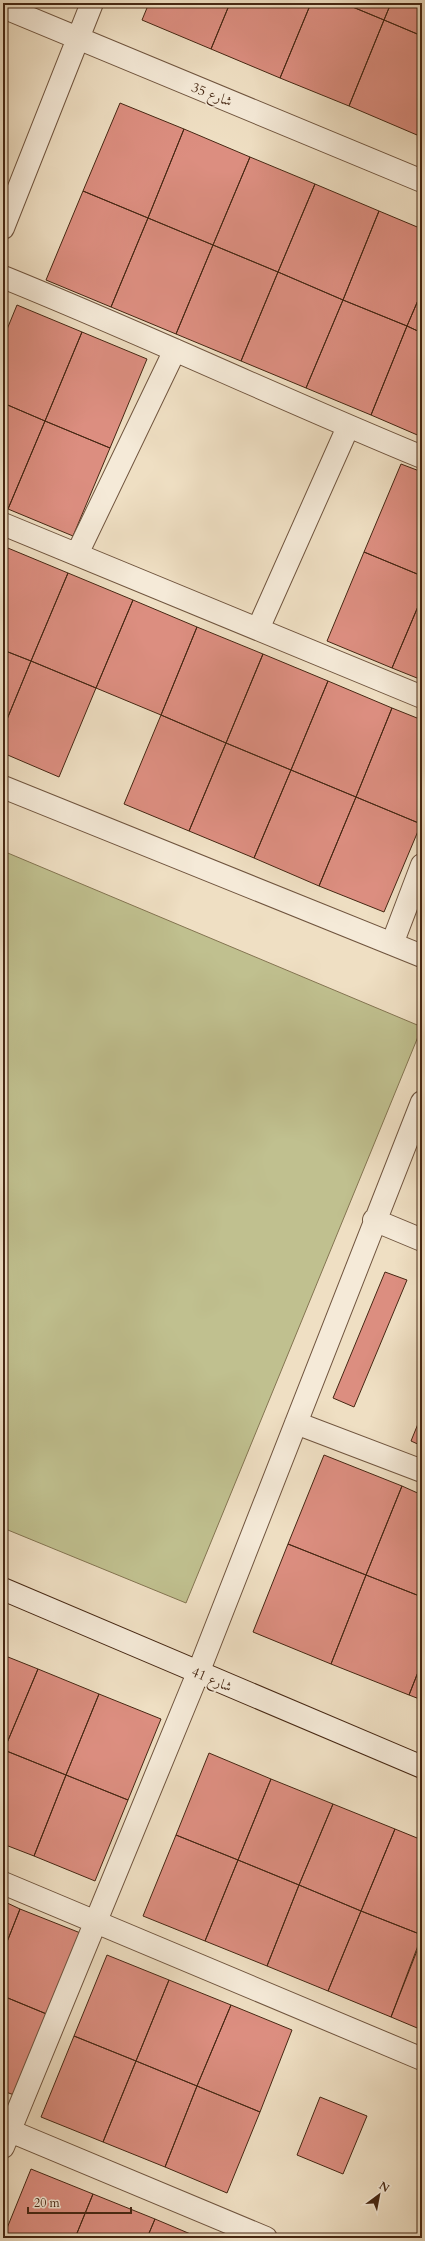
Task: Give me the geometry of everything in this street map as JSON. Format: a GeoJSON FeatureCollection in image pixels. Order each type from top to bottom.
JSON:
{"type":"FeatureCollection","features":[{"type":"Feature","properties":{"kind":"street"},"geometry":{"type":"LineString","coordinates":[[3,228],[92,3]]}},
{"type":"Feature","properties":{"kind":"street","name":"شارع 35"},"geometry":{"type":"LineString","coordinates":[[3,7],[422,181]]}},
{"type":"Feature","properties":{"kind":"street"},"geometry":{"type":"LineString","coordinates":[[3,276],[122,326],[348,426],[422,457]]}},
{"type":"Feature","properties":{"kind":"street"},"geometry":{"type":"LineString","coordinates":[[77,554],[175,350]]}},
{"type":"Feature","properties":{"kind":"street"},"geometry":{"type":"LineString","coordinates":[[258,629],[348,426]]}},
{"type":"Feature","properties":{"kind":"street"},"geometry":{"type":"LineString","coordinates":[[3,524],[422,697]]}},
{"type":"Feature","properties":{"kind":"street"},"geometry":{"type":"LineString","coordinates":[[3,787],[422,956]]}},
{"type":"Feature","properties":{"kind":"street"},"geometry":{"type":"LineString","coordinates":[[392,944],[422,865]]}},
{"type":"Feature","properties":{"kind":"street"},"geometry":{"type":"LineString","coordinates":[[266,2238],[5,2135],[96,1922],[198,1673],[374,1220],[422,1102]]}},
{"type":"Feature","properties":{"kind":"street"},"geometry":{"type":"LineString","coordinates":[[374,1220],[422,1240]]}},
{"type":"Feature","properties":{"kind":"street"},"geometry":{"type":"LineString","coordinates":[[296,1423],[422,1471]]}},
{"type":"Feature","properties":{"kind":"street","name":"شارع 41"},"geometry":{"type":"LineString","coordinates":[[3,1589],[422,1767]]}},
{"type":"Feature","properties":{"kind":"street"},"geometry":{"type":"LineString","coordinates":[[3,1883],[422,2059]]}},
{"type":"Feature","properties":{"kind":"green space"},"geometry":{"type":"Polygon","coordinates":[[[3,851],[422,1027],[186,1603],[3,1528],[3,851]]]}},
{"type":"Feature","properties":{"kind":"building"},"geometry":{"type":"Polygon","coordinates":[[[149,3],[230,3],[211,49],[142,20],[149,3]]]}},
{"type":"Feature","properties":{"kind":"building"},"geometry":{"type":"Polygon","coordinates":[[[230,3],[311,3],[280,78],[211,49],[230,3]]]}},
{"type":"Feature","properties":{"kind":"building"},"geometry":{"type":"Polygon","coordinates":[[[311,3],[343,3],[384,20],[349,106],[280,78],[311,3]]]}},
{"type":"Feature","properties":{"kind":"building"},"geometry":{"type":"Polygon","coordinates":[[[343,3],[391,3],[384,20],[343,3]]]}},
{"type":"Feature","properties":{"kind":"building"},"geometry":{"type":"Polygon","coordinates":[[[391,3],[422,3],[422,36],[384,20],[391,3]]]}},
{"type":"Feature","properties":{"kind":"building"},"geometry":{"type":"Polygon","coordinates":[[[384,20],[422,36],[422,124],[417,135],[349,106],[384,20]]]}},
{"type":"Feature","properties":{"kind":"building"},"geometry":{"type":"Polygon","coordinates":[[[120,103],[184,129],[148,218],[83,191],[120,103]]]}},
{"type":"Feature","properties":{"kind":"building"},"geometry":{"type":"Polygon","coordinates":[[[422,124],[422,137],[417,135],[422,124]]]}},
{"type":"Feature","properties":{"kind":"building"},"geometry":{"type":"Polygon","coordinates":[[[184,129],[250,157],[213,245],[148,218],[184,129]]]}},
{"type":"Feature","properties":{"kind":"building"},"geometry":{"type":"Polygon","coordinates":[[[250,157],[315,184],[278,272],[213,245],[250,157]]]}},
{"type":"Feature","properties":{"kind":"building"},"geometry":{"type":"Polygon","coordinates":[[[315,184],[379,211],[343,300],[278,272],[315,184]]]}},
{"type":"Feature","properties":{"kind":"building"},"geometry":{"type":"Polygon","coordinates":[[[83,191],[148,218],[111,307],[46,280],[83,191]]]}},
{"type":"Feature","properties":{"kind":"building"},"geometry":{"type":"Polygon","coordinates":[[[379,211],[422,229],[422,291],[407,326],[343,300],[379,211]]]}},
{"type":"Feature","properties":{"kind":"building"},"geometry":{"type":"Polygon","coordinates":[[[148,218],[213,245],[176,334],[111,307],[148,218]]]}},
{"type":"Feature","properties":{"kind":"building"},"geometry":{"type":"Polygon","coordinates":[[[213,245],[278,272],[241,361],[176,334],[213,245]]]}},
{"type":"Feature","properties":{"kind":"building"},"geometry":{"type":"Polygon","coordinates":[[[278,272],[343,300],[306,388],[241,361],[278,272]]]}},
{"type":"Feature","properties":{"kind":"building"},"geometry":{"type":"Polygon","coordinates":[[[422,291],[422,333],[407,326],[422,291]]]}},
{"type":"Feature","properties":{"kind":"building"},"geometry":{"type":"Polygon","coordinates":[[[343,300],[407,326],[371,415],[306,388],[343,300]]]}},
{"type":"Feature","properties":{"kind":"building"},"geometry":{"type":"Polygon","coordinates":[[[17,305],[82,332],[45,421],[3,403],[3,339],[17,305]]]}},
{"type":"Feature","properties":{"kind":"building"},"geometry":{"type":"Polygon","coordinates":[[[407,326],[422,333],[422,437],[371,415],[407,326]]]}},
{"type":"Feature","properties":{"kind":"building"},"geometry":{"type":"Polygon","coordinates":[[[82,332],[147,359],[110,448],[45,421],[82,332]]]}},
{"type":"Feature","properties":{"kind":"building"},"geometry":{"type":"Polygon","coordinates":[[[3,403],[45,421],[8,509],[3,507],[3,403]]]}},
{"type":"Feature","properties":{"kind":"building"},"geometry":{"type":"Polygon","coordinates":[[[45,421],[110,448],[73,536],[8,509],[45,421]]]}},
{"type":"Feature","properties":{"kind":"building"},"geometry":{"type":"Polygon","coordinates":[[[401,464],[422,472],[422,576],[364,552],[401,464]]]}},
{"type":"Feature","properties":{"kind":"building"},"geometry":{"type":"Polygon","coordinates":[[[3,546],[68,573],[31,661],[3,650],[3,546]]]}},
{"type":"Feature","properties":{"kind":"building"},"geometry":{"type":"Polygon","coordinates":[[[364,552],[422,576],[422,597],[392,668],[327,641],[364,552]]]}},
{"type":"Feature","properties":{"kind":"building"},"geometry":{"type":"Polygon","coordinates":[[[68,573],[133,600],[96,688],[31,661],[68,573]]]}},
{"type":"Feature","properties":{"kind":"building"},"geometry":{"type":"Polygon","coordinates":[[[422,597],[422,680],[392,668],[422,597]]]}},
{"type":"Feature","properties":{"kind":"building"},"geometry":{"type":"Polygon","coordinates":[[[133,600],[197,627],[161,715],[96,688],[133,600]]]}},
{"type":"Feature","properties":{"kind":"building"},"geometry":{"type":"Polygon","coordinates":[[[197,627],[263,654],[226,743],[161,715],[197,627]]]}},
{"type":"Feature","properties":{"kind":"building"},"geometry":{"type":"Polygon","coordinates":[[[3,650],[31,661],[3,729],[3,650]]]}},
{"type":"Feature","properties":{"kind":"building"},"geometry":{"type":"Polygon","coordinates":[[[263,654],[328,681],[291,770],[226,743],[263,654]]]}},
{"type":"Feature","properties":{"kind":"building"},"geometry":{"type":"Polygon","coordinates":[[[31,661],[96,688],[59,777],[3,753],[3,729],[31,661]]]}},
{"type":"Feature","properties":{"kind":"building"},"geometry":{"type":"Polygon","coordinates":[[[328,681],[392,708],[356,797],[291,770],[328,681]]]}},
{"type":"Feature","properties":{"kind":"building"},"geometry":{"type":"Polygon","coordinates":[[[392,708],[422,720],[421,824],[356,797],[392,708]]]}},
{"type":"Feature","properties":{"kind":"building"},"geometry":{"type":"Polygon","coordinates":[[[161,715],[226,743],[189,831],[124,804],[161,715]]]}},
{"type":"Feature","properties":{"kind":"building"},"geometry":{"type":"Polygon","coordinates":[[[226,743],[291,770],[254,858],[189,831],[226,743]]]}},
{"type":"Feature","properties":{"kind":"building"},"geometry":{"type":"Polygon","coordinates":[[[291,770],[356,797],[319,886],[254,858],[291,770]]]}},
{"type":"Feature","properties":{"kind":"building"},"geometry":{"type":"Polygon","coordinates":[[[356,797],[421,824],[384,912],[319,886],[356,797]]]}},
{"type":"Feature","properties":{"kind":"building"},"geometry":{"type":"Polygon","coordinates":[[[385,1272],[407,1280],[354,1407],[333,1398],[385,1272]]]}},
{"type":"Feature","properties":{"kind":"building"},"geometry":{"type":"Polygon","coordinates":[[[422,1414],[422,1446],[411,1441],[422,1414]]]}},
{"type":"Feature","properties":{"kind":"building"},"geometry":{"type":"Polygon","coordinates":[[[324,1455],[402,1486],[366,1575],[288,1544],[324,1455]]]}},
{"type":"Feature","properties":{"kind":"building"},"geometry":{"type":"Polygon","coordinates":[[[402,1486],[422,1495],[422,1597],[366,1575],[402,1486]]]}},
{"type":"Feature","properties":{"kind":"building"},"geometry":{"type":"Polygon","coordinates":[[[288,1544],[366,1575],[331,1664],[253,1632],[288,1544]]]}},
{"type":"Feature","properties":{"kind":"building"},"geometry":{"type":"Polygon","coordinates":[[[366,1575],[422,1597],[422,1662],[409,1695],[331,1664],[366,1575]]]}},
{"type":"Feature","properties":{"kind":"building"},"geometry":{"type":"Polygon","coordinates":[[[3,1655],[38,1669],[4,1750],[3,1749],[3,1655]]]}},
{"type":"Feature","properties":{"kind":"building"},"geometry":{"type":"Polygon","coordinates":[[[422,1662],[422,1700],[409,1695],[422,1662]]]}},
{"type":"Feature","properties":{"kind":"building"},"geometry":{"type":"Polygon","coordinates":[[[38,1669],[99,1694],[66,1775],[4,1750],[38,1669]]]}},
{"type":"Feature","properties":{"kind":"building"},"geometry":{"type":"Polygon","coordinates":[[[99,1694],[161,1719],[128,1800],[66,1775],[99,1694]]]}},
{"type":"Feature","properties":{"kind":"building"},"geometry":{"type":"Polygon","coordinates":[[[4,1750],[66,1775],[34,1856],[3,1844],[4,1750]]]}},
{"type":"Feature","properties":{"kind":"building"},"geometry":{"type":"Polygon","coordinates":[[[209,1753],[271,1779],[238,1860],[176,1835],[209,1753]]]}},
{"type":"Feature","properties":{"kind":"building"},"geometry":{"type":"Polygon","coordinates":[[[66,1775],[128,1800],[95,1881],[34,1856],[66,1775]]]}},
{"type":"Feature","properties":{"kind":"building"},"geometry":{"type":"Polygon","coordinates":[[[271,1779],[333,1804],[299,1885],[238,1860],[271,1779]]]}},
{"type":"Feature","properties":{"kind":"building"},"geometry":{"type":"Polygon","coordinates":[[[333,1804],[395,1829],[361,1911],[299,1885],[333,1804]]]}},
{"type":"Feature","properties":{"kind":"building"},"geometry":{"type":"Polygon","coordinates":[[[395,1829],[422,1840],[422,1935],[361,1911],[395,1829]]]}},
{"type":"Feature","properties":{"kind":"building"},"geometry":{"type":"Polygon","coordinates":[[[176,1835],[238,1860],[205,1941],[143,1916],[176,1835]]]}},
{"type":"Feature","properties":{"kind":"building"},"geometry":{"type":"Polygon","coordinates":[[[238,1860],[299,1885],[267,1966],[205,1941],[238,1860]]]}},
{"type":"Feature","properties":{"kind":"building"},"geometry":{"type":"Polygon","coordinates":[[[299,1885],[361,1911],[328,1991],[267,1966],[299,1885]]]}},
{"type":"Feature","properties":{"kind":"building"},"geometry":{"type":"Polygon","coordinates":[[[3,1901],[20,1909],[3,1952],[3,1901]]]}},
{"type":"Feature","properties":{"kind":"building"},"geometry":{"type":"Polygon","coordinates":[[[20,1909],[83,1934],[49,2015],[3,1996],[3,1952],[20,1909]]]}},
{"type":"Feature","properties":{"kind":"building"},"geometry":{"type":"Polygon","coordinates":[[[361,1911],[422,1935],[391,2017],[328,1991],[361,1911]]]}},
{"type":"Feature","properties":{"kind":"building"},"geometry":{"type":"Polygon","coordinates":[[[422,1938],[422,2030],[391,2017],[422,1938]]]}},
{"type":"Feature","properties":{"kind":"building"},"geometry":{"type":"Polygon","coordinates":[[[107,1955],[169,1980],[136,2061],[74,2036],[107,1955]]]}},
{"type":"Feature","properties":{"kind":"building"},"geometry":{"type":"Polygon","coordinates":[[[169,1980],[231,2005],[197,2086],[136,2061],[169,1980]]]}},
{"type":"Feature","properties":{"kind":"building"},"geometry":{"type":"Polygon","coordinates":[[[3,1996],[49,2015],[17,2096],[3,2091],[3,1996]]]}},
{"type":"Feature","properties":{"kind":"building"},"geometry":{"type":"Polygon","coordinates":[[[231,2005],[292,2030],[260,2112],[197,2086],[231,2005]]]}},
{"type":"Feature","properties":{"kind":"building"},"geometry":{"type":"Polygon","coordinates":[[[74,2036],[136,2061],[103,2142],[41,2117],[74,2036]]]}},
{"type":"Feature","properties":{"kind":"building"},"geometry":{"type":"Polygon","coordinates":[[[136,2061],[197,2086],[165,2167],[103,2142],[136,2061]]]}},
{"type":"Feature","properties":{"kind":"building"},"geometry":{"type":"Polygon","coordinates":[[[197,2086],[260,2112],[227,2193],[165,2167],[197,2086]]]}},
{"type":"Feature","properties":{"kind":"building"},"geometry":{"type":"Polygon","coordinates":[[[320,2097],[367,2116],[343,2174],[297,2155],[320,2097]]]}},
{"type":"Feature","properties":{"kind":"building"},"geometry":{"type":"Polygon","coordinates":[[[31,2169],[93,2194],[75,2238],[3,2238],[31,2169]]]}},
{"type":"Feature","properties":{"kind":"building"},"geometry":{"type":"Polygon","coordinates":[[[93,2194],[155,2219],[147,2238],[75,2238],[93,2194]]]}},
{"type":"Feature","properties":{"kind":"building"},"geometry":{"type":"Polygon","coordinates":[[[155,2219],[200,2238],[147,2238],[155,2219]]]}}]}
